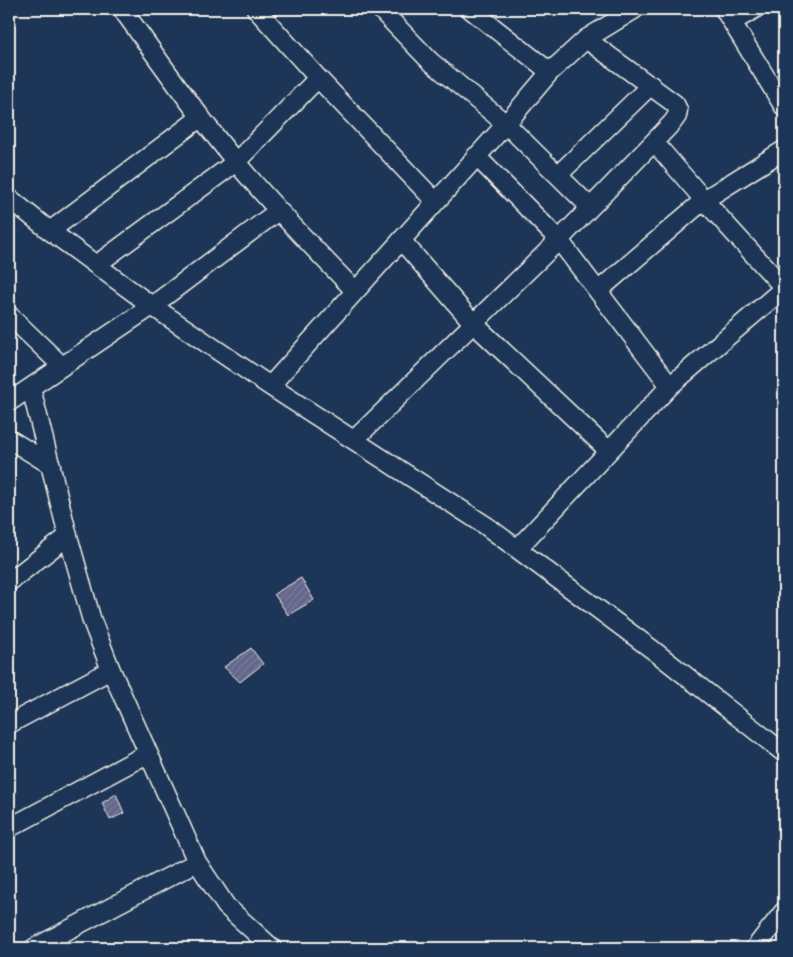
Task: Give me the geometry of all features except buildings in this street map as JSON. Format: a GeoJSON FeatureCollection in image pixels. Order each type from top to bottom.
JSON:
{"type":"FeatureCollection","features":[{"type":"Feature","properties":{"kind":"street"},"geometry":{"type":"LineString","coordinates":[[122,9],[201,118],[236,162],[278,211],[355,291]]}},
{"type":"Feature","properties":{"kind":"street"},"geometry":{"type":"LineString","coordinates":[[256,9],[318,78],[435,200]]}},
{"type":"Feature","properties":{"kind":"street"},"geometry":{"type":"LineString","coordinates":[[380,9],[430,60],[506,124],[590,207]]}},
{"type":"Feature","properties":{"kind":"street"},"geometry":{"type":"LineString","coordinates":[[470,9],[550,72]]}},
{"type":"Feature","properties":{"kind":"street"},"geometry":{"type":"LineString","coordinates":[[270,386],[435,200],[506,124],[550,72],[586,39],[635,9]]}},
{"type":"Feature","properties":{"kind":"street"},"geometry":{"type":"LineString","coordinates":[[755,9],[728,15],[784,106]]}},
{"type":"Feature","properties":{"kind":"street"},"geometry":{"type":"LineString","coordinates":[[354,440],[559,240],[677,116],[678,110],[675,104],[586,39]]}},
{"type":"Feature","properties":{"kind":"street"},"geometry":{"type":"LineString","coordinates":[[96,265],[236,162],[318,78]]}},
{"type":"Feature","properties":{"kind":"street"},"geometry":{"type":"LineString","coordinates":[[558,175],[651,85]]}},
{"type":"Feature","properties":{"kind":"street"},"geometry":{"type":"LineString","coordinates":[[50,231],[201,118]]}},
{"type":"Feature","properties":{"kind":"street"},"geometry":{"type":"LineString","coordinates":[[517,549],[670,386],[784,288],[654,142]]}},
{"type":"Feature","properties":{"kind":"street"},"geometry":{"type":"LineString","coordinates":[[598,291],[704,200],[784,150]]}},
{"type":"Feature","properties":{"kind":"street"},"geometry":{"type":"LineString","coordinates":[[476,156],[559,240],[670,386]]}},
{"type":"Feature","properties":{"kind":"street"},"geometry":{"type":"LineString","coordinates":[[12,207],[50,231],[152,306],[270,386],[485,525],[653,650],[784,753]]}},
{"type":"Feature","properties":{"kind":"street"},"geometry":{"type":"LineString","coordinates":[[9,402],[152,306],[278,211]]}},
{"type":"Feature","properties":{"kind":"street"},"geometry":{"type":"LineString","coordinates":[[401,240],[474,324],[609,451]]}},
{"type":"Feature","properties":{"kind":"street"},"geometry":{"type":"LineString","coordinates":[[9,315],[62,366]]}},
{"type":"Feature","properties":{"kind":"street"},"geometry":{"type":"LineString","coordinates":[[31,388],[68,536],[92,621],[110,670],[197,862],[226,906],[272,948]]}},
{"type":"Feature","properties":{"kind":"street"},"geometry":{"type":"LineString","coordinates":[[9,439],[51,465]]}},
{"type":"Feature","properties":{"kind":"street"},"geometry":{"type":"LineString","coordinates":[[9,582],[68,536]]}},
{"type":"Feature","properties":{"kind":"street"},"geometry":{"type":"LineString","coordinates":[[9,724],[110,670]]}},
{"type":"Feature","properties":{"kind":"street"},"geometry":{"type":"LineString","coordinates":[[9,828],[147,754]]}},
{"type":"Feature","properties":{"kind":"street"},"geometry":{"type":"LineString","coordinates":[[34,948],[197,862]]}},
{"type":"Feature","properties":{"kind":"street"},"geometry":{"type":"LineString","coordinates":[[755,948],[784,911]]}}]}
